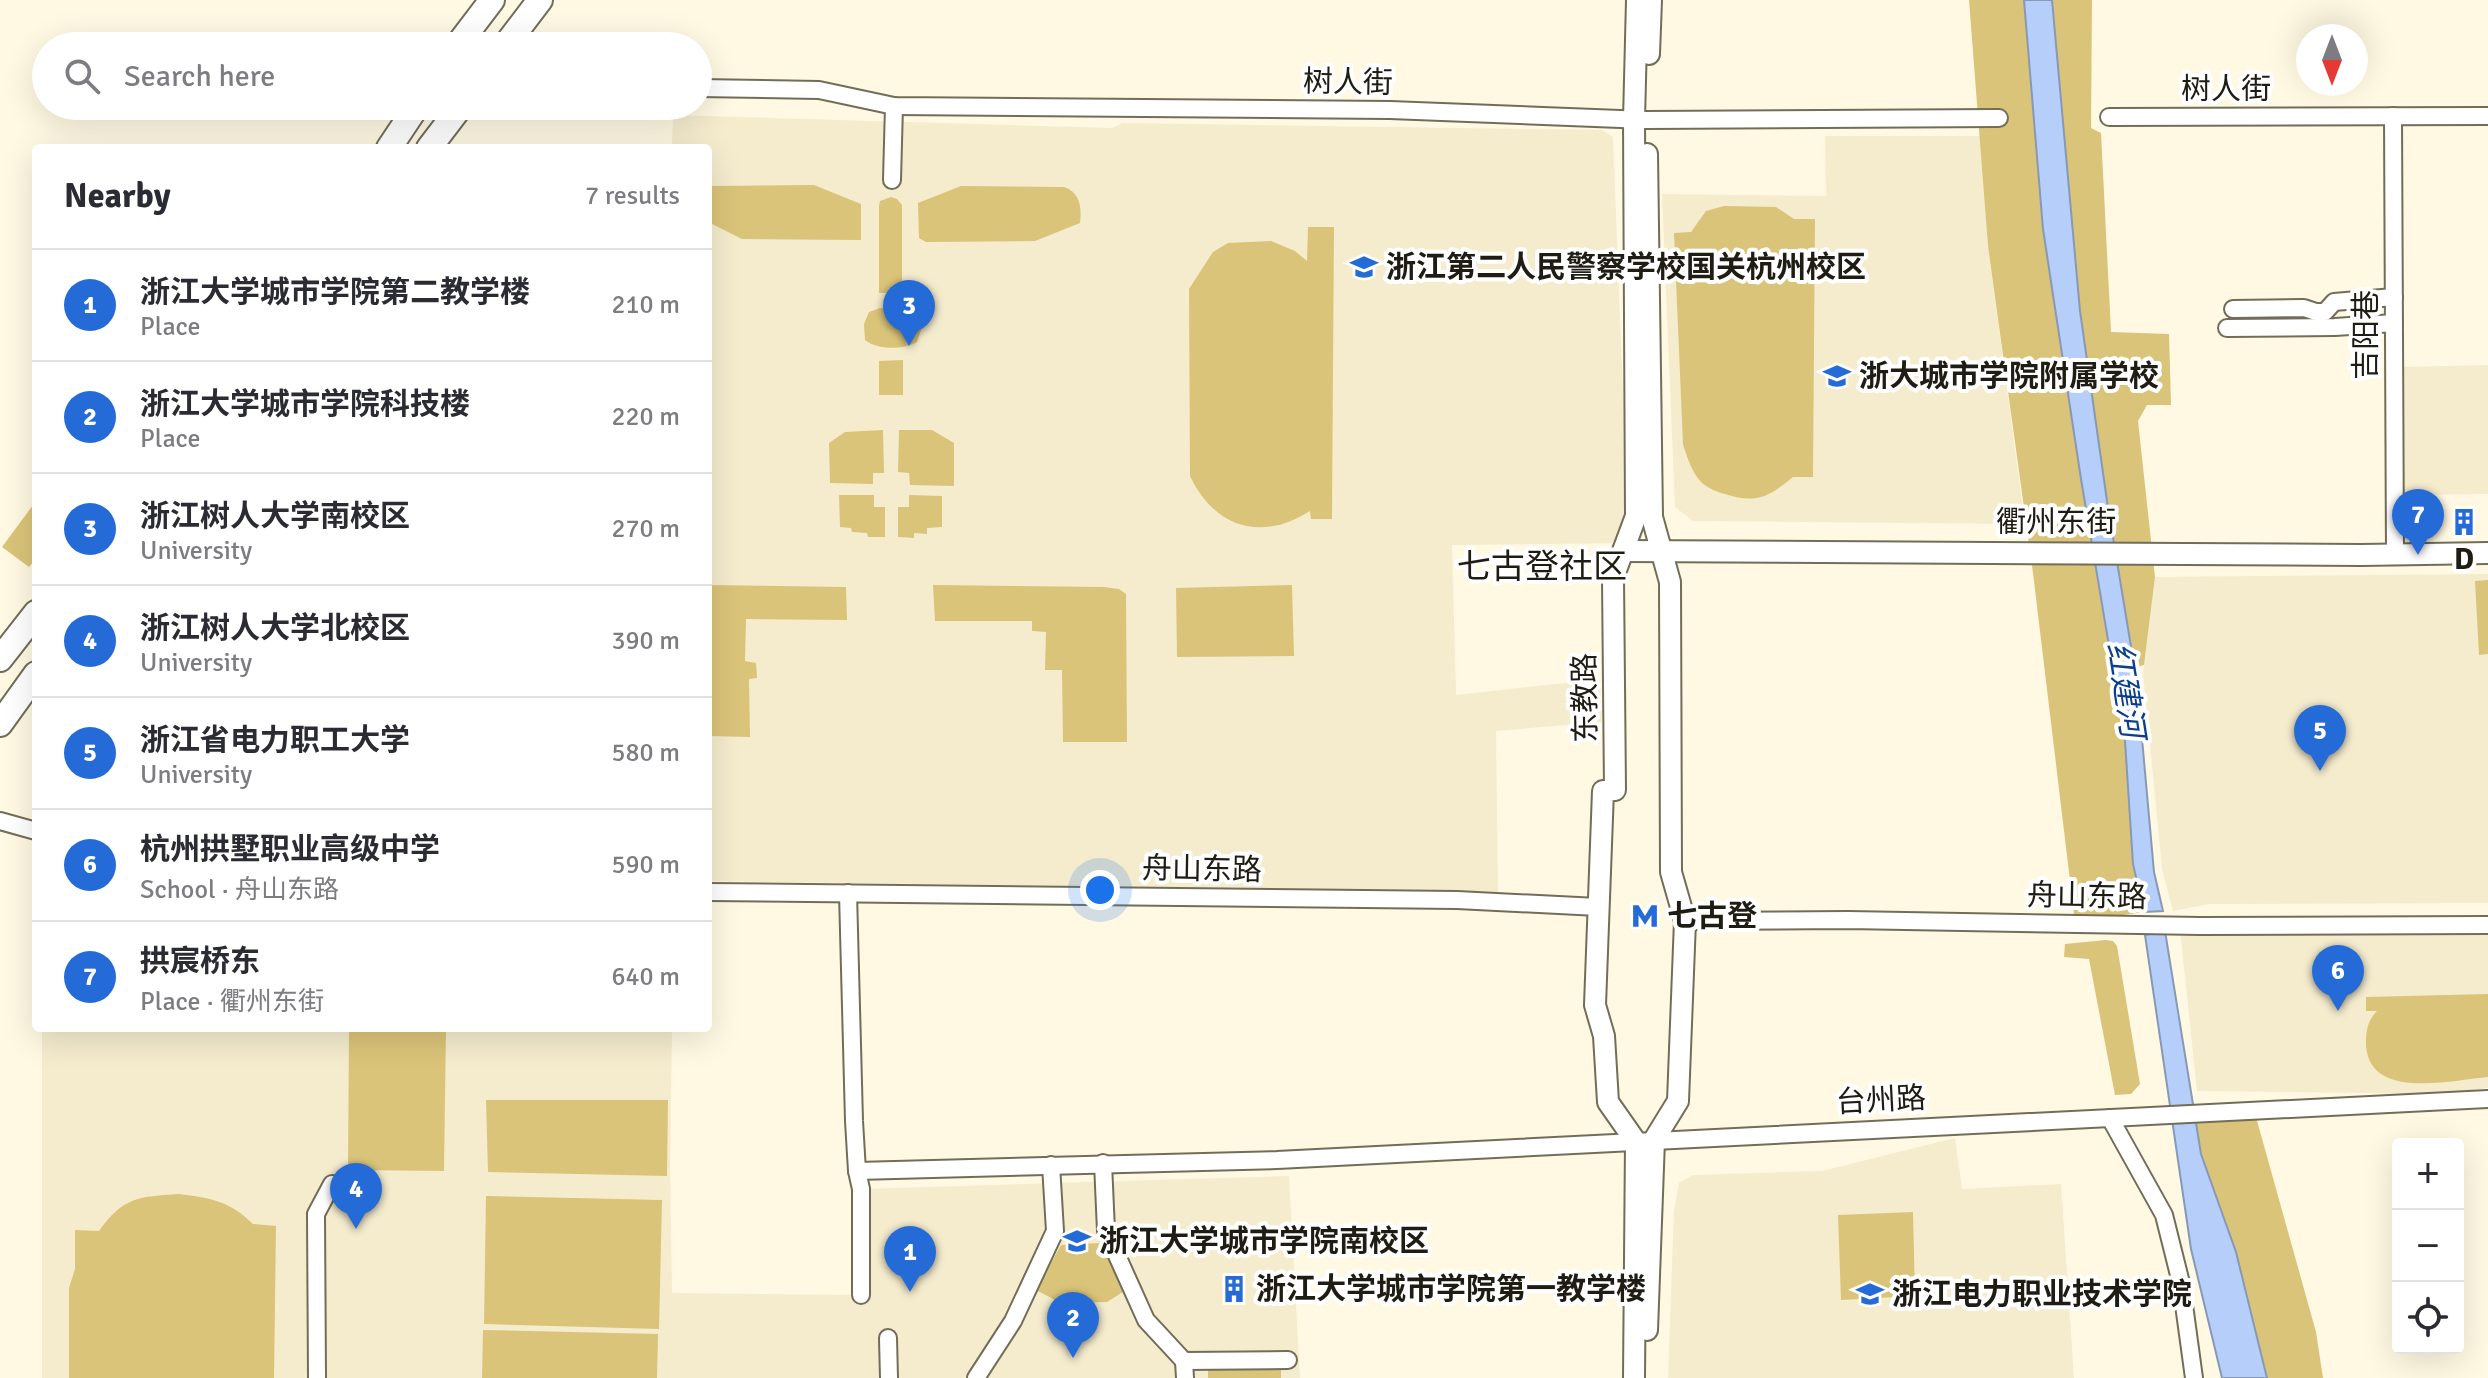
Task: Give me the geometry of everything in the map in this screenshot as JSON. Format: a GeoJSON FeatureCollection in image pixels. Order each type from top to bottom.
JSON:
{"type":"FeatureCollection","features":[{"type":"Feature","properties":{"kind":"main road"},"geometry":{"type":"LineString","coordinates":[[468,32],[492,0]]}},
{"type":"Feature","properties":{"kind":"main road"},"geometry":{"type":"LineString","coordinates":[[516,32],[540,0]]}},
{"type":"Feature","properties":{"kind":"main road"},"geometry":{"type":"LineString","coordinates":[[392,144],[408,120]]}},
{"type":"Feature","properties":{"kind":"main road"},"geometry":{"type":"LineString","coordinates":[[432,144],[450,120]]}},
{"type":"Feature","properties":{"kind":"main road"},"geometry":{"type":"LineString","coordinates":[[0,659],[32,618]]}},
{"type":"Feature","properties":{"kind":"main road"},"geometry":{"type":"LineString","coordinates":[[0,724],[32,680]]}},
{"type":"Feature","properties":{"kind":"street","name":"东教路"},"geometry":{"type":"LineString","coordinates":[[1637,0],[1640,120],[1636,516],[1613,578],[1615,790],[1603,791],[1595,1005],[1604,1036],[1608,1102],[1645,1141]]}},
{"type":"Feature","properties":{"kind":"street","name":"东教路"},"geometry":{"type":"LineString","coordinates":[[1645,1378],[1645,1141],[1678,1101],[1685,921],[1671,872],[1670,582],[1652,517],[1649,203],[1640,120],[1651,0]]}},
{"type":"Feature","properties":{"kind":"street","name":"树人街"},"geometry":{"type":"LineString","coordinates":[[712,88],[819,90],[894,106],[1390,110],[1640,120],[1999,118]]}},
{"type":"Feature","properties":{"kind":"street"},"geometry":{"type":"LineString","coordinates":[[892,180],[894,106]]}},
{"type":"Feature","properties":{"kind":"street","name":"吉阳巷"},"geometry":{"type":"LineString","coordinates":[[2393,116],[2395,554]]}},
{"type":"Feature","properties":{"kind":"street","name":"树人街"},"geometry":{"type":"LineString","coordinates":[[2109,117],[2488,116]]}},
{"type":"Feature","properties":{"kind":"street"},"geometry":{"type":"LineString","coordinates":[[2233,309],[2304,308],[2325,312],[2334,302],[2394,297]]}},
{"type":"Feature","properties":{"kind":"street"},"geometry":{"type":"LineString","coordinates":[[2227,328],[2394,323]]}},
{"type":"Feature","properties":{"kind":"street","name":"衢州东街"},"geometry":{"type":"LineString","coordinates":[[1623,551],[2488,553]]}},
{"type":"Feature","properties":{"kind":"street"},"geometry":{"type":"LineString","coordinates":[[0,821],[32,830]]}},
{"type":"Feature","properties":{"kind":"street","name":"舟山东路"},"geometry":{"type":"LineString","coordinates":[[712,892],[1457,900],[1598,907]]}},
{"type":"Feature","properties":{"kind":"street"},"geometry":{"type":"LineString","coordinates":[[848,893],[857,1171],[861,1189],[861,1295]]}},
{"type":"Feature","properties":{"kind":"street","name":"舟山东路"},"geometry":{"type":"LineString","coordinates":[[1685,921],[1848,920],[2200,926],[2488,925]]}},
{"type":"Feature","properties":{"kind":"street","name":"台州路"},"geometry":{"type":"LineString","coordinates":[[857,1171],[1277,1160],[2488,1099]]}},
{"type":"Feature","properties":{"kind":"street"},"geometry":{"type":"LineString","coordinates":[[2110,1118],[2164,1215],[2181,1283],[2194,1378]]}},
{"type":"Feature","properties":{"kind":"street"},"geometry":{"type":"LineString","coordinates":[[1634,1378],[1645,1141]]}},
{"type":"Feature","properties":{"kind":"street"},"geometry":{"type":"LineString","coordinates":[[1103,1163],[1106,1231],[1146,1320],[1184,1361],[1185,1378]]}},
{"type":"Feature","properties":{"kind":"street"},"geometry":{"type":"LineString","coordinates":[[976,1378],[1013,1321],[1055,1231],[1051,1165]]}},
{"type":"Feature","properties":{"kind":"street"},"geometry":{"type":"LineString","coordinates":[[317,1378],[316,1214],[332,1184]]}},
{"type":"Feature","properties":{"kind":"street"},"geometry":{"type":"LineString","coordinates":[[888,1338],[889,1378]]}},
{"type":"Feature","properties":{"kind":"street"},"geometry":{"type":"LineString","coordinates":[[1184,1361],[1288,1360]]}},
{"type":"Feature","properties":{"kind":"shaded area"},"geometry":{"type":"Polygon","coordinates":[[[1969,0],[2024,0],[2043,229],[2125,741],[2133,864],[2144,912],[2075,922],[2033,573],[1988,246],[1969,0]]]}},
{"type":"Feature","properties":{"kind":"shaded area"},"geometry":{"type":"Polygon","coordinates":[[[2052,0],[2092,0],[2091,128],[2101,133],[2111,332],[2169,334],[2171,405],[2147,405],[2138,421],[2155,577],[2144,665],[2134,668],[2080,311],[2052,0]]]}},
{"type":"Feature","properties":{"kind":"shaded area"},"geometry":{"type":"Polygon","coordinates":[[[712,116],[1112,128],[1122,123],[1602,130],[1613,137],[1623,396],[1624,543],[1452,545],[1456,695],[1600,679],[1602,722],[1496,731],[1498,892],[712,881],[712,144],[672,144],[673,120],[712,120],[712,116]]]}},
{"type":"Feature","properties":{"kind":"shaded area","name":"浙大城市学院附属学校"},"geometry":{"type":"Polygon","coordinates":[[[1825,136],[1980,136],[1988,246],[2025,524],[1693,521],[1675,507],[1662,194],[1826,196],[1825,136]]]}},
{"type":"Feature","properties":{"kind":"shaded area"},"geometry":{"type":"Polygon","coordinates":[[[814,185],[861,204],[861,240],[742,239],[712,224],[712,186],[814,185]]]}},
{"type":"Feature","properties":{"kind":"shaded area"},"geometry":{"type":"Polygon","coordinates":[[[961,186],[1064,187],[1074,193],[1079,201],[1080,223],[1035,241],[926,242],[919,238],[918,203],[961,186]]]}},
{"type":"Feature","properties":{"kind":"shaded area"},"geometry":{"type":"Polygon","coordinates":[[[891,197],[902,205],[902,293],[879,293],[879,206],[880,201],[891,197]]]}},
{"type":"Feature","properties":{"kind":"shaded area"},"geometry":{"type":"Polygon","coordinates":[[[1724,206],[1776,207],[1794,219],[1815,219],[1813,477],[1793,477],[1777,490],[1754,498],[1722,493],[1702,483],[1683,444],[1674,233],[1691,232],[1706,211],[1724,206]]]}},
{"type":"Feature","properties":{"kind":"shaded area"},"geometry":{"type":"Polygon","coordinates":[[[1308,227],[1334,227],[1332,519],[1311,519],[1310,511],[1274,526],[1241,525],[1212,508],[1190,476],[1189,289],[1213,252],[1228,243],[1271,241],[1295,251],[1307,261],[1308,227]]]}},
{"type":"Feature","properties":{"kind":"shaded area"},"geometry":{"type":"Polygon","coordinates":[[[880,308],[911,310],[918,314],[922,327],[917,342],[890,348],[865,340],[864,324],[869,312],[880,308]]]}},
{"type":"Feature","properties":{"kind":"shaded area"},"geometry":{"type":"Polygon","coordinates":[[[903,360],[903,395],[879,395],[879,361],[903,360]]]}},
{"type":"Feature","properties":{"kind":"shaded area"},"geometry":{"type":"Polygon","coordinates":[[[2488,365],[2488,494],[2401,495],[2398,367],[2488,365]]]}},
{"type":"Feature","properties":{"kind":"shaded area"},"geometry":{"type":"Polygon","coordinates":[[[883,430],[884,473],[873,473],[873,484],[830,483],[829,443],[845,432],[883,430]]]}},
{"type":"Feature","properties":{"kind":"shaded area"},"geometry":{"type":"Polygon","coordinates":[[[899,430],[932,430],[954,443],[954,486],[910,485],[909,473],[898,472],[899,430]]]}},
{"type":"Feature","properties":{"kind":"shaded area"},"geometry":{"type":"Polygon","coordinates":[[[839,495],[874,495],[874,507],[885,507],[885,537],[868,537],[867,533],[840,527],[839,495]]]}},
{"type":"Feature","properties":{"kind":"shaded area"},"geometry":{"type":"Polygon","coordinates":[[[909,495],[942,496],[942,527],[927,528],[927,534],[914,533],[914,538],[898,537],[898,507],[909,507],[909,495]]]}},
{"type":"Feature","properties":{"kind":"shaded area"},"geometry":{"type":"Polygon","coordinates":[[[32,506],[32,564],[29,567],[2,547],[32,506]]]}},
{"type":"Feature","properties":{"kind":"shaded area"},"geometry":{"type":"Polygon","coordinates":[[[2488,574],[2488,903],[2209,904],[2173,911],[2162,869],[2143,673],[2155,577],[2488,574]]]}},
{"type":"Feature","properties":{"kind":"shaded area"},"geometry":{"type":"Polygon","coordinates":[[[2488,580],[2488,654],[2479,655],[2475,581],[2488,580]]]}},
{"type":"Feature","properties":{"kind":"shaded area"},"geometry":{"type":"Polygon","coordinates":[[[712,585],[846,587],[847,620],[746,619],[745,661],[756,663],[757,678],[749,679],[750,737],[712,736],[712,585]]]}},
{"type":"Feature","properties":{"kind":"shaded area"},"geometry":{"type":"Polygon","coordinates":[[[933,585],[1104,587],[1119,589],[1126,594],[1127,742],[1063,742],[1062,670],[1045,670],[1046,632],[1032,631],[1032,621],[935,621],[933,585]]]}},
{"type":"Feature","properties":{"kind":"shaded area"},"geometry":{"type":"Polygon","coordinates":[[[1292,585],[1294,656],[1177,657],[1176,588],[1292,585]]]}},
{"type":"Feature","properties":{"kind":"shaded area"},"geometry":{"type":"Polygon","coordinates":[[[2429,923],[2488,933],[2488,1088],[2443,1094],[2197,1091],[2180,929],[2429,923]]]}},
{"type":"Feature","properties":{"kind":"shaded area"},"geometry":{"type":"Polygon","coordinates":[[[2113,941],[2117,946],[2140,1084],[2131,1094],[2115,1095],[2089,959],[2064,957],[2065,944],[2113,941]]]}},
{"type":"Feature","properties":{"kind":"shaded area"},"geometry":{"type":"Polygon","coordinates":[[[2488,994],[2488,1077],[2434,1083],[2396,1081],[2381,1074],[2371,1063],[2366,1045],[2367,1031],[2377,1011],[2366,1011],[2366,997],[2488,994]]]}},
{"type":"Feature","properties":{"kind":"shaded area"},"geometry":{"type":"Polygon","coordinates":[[[42,1032],[672,1032],[672,1293],[861,1295],[861,1189],[1289,1176],[1300,1378],[42,1378],[42,1032]]]}},
{"type":"Feature","properties":{"kind":"shaded area"},"geometry":{"type":"Polygon","coordinates":[[[349,1032],[446,1032],[444,1171],[348,1170],[349,1032]]]}},
{"type":"Feature","properties":{"kind":"shaded area"},"geometry":{"type":"Polygon","coordinates":[[[486,1100],[668,1100],[667,1176],[488,1172],[486,1100]]]}},
{"type":"Feature","properties":{"kind":"shaded area"},"geometry":{"type":"Polygon","coordinates":[[[2254,1110],[2316,1332],[2323,1378],[2267,1378],[2236,1252],[2201,1154],[2194,1113],[2254,1110]]]}},
{"type":"Feature","properties":{"kind":"shaded area","name":"浙江电力职业技术学院"},"geometry":{"type":"Polygon","coordinates":[[[1955,1138],[1962,1189],[2061,1184],[2074,1378],[1668,1378],[1674,1211],[1679,1183],[1693,1175],[1822,1171],[1955,1138]]]}},
{"type":"Feature","properties":{"kind":"shaded area"},"geometry":{"type":"Polygon","coordinates":[[[179,1194],[219,1202],[236,1210],[253,1224],[276,1226],[274,1378],[69,1378],[69,1288],[75,1269],[75,1230],[99,1231],[116,1211],[133,1200],[179,1194]]]}},
{"type":"Feature","properties":{"kind":"shaded area"},"geometry":{"type":"Polygon","coordinates":[[[486,1196],[662,1200],[659,1329],[484,1324],[486,1196]]]}},
{"type":"Feature","properties":{"kind":"shaded area"},"geometry":{"type":"Polygon","coordinates":[[[1913,1212],[1915,1296],[1841,1300],[1838,1215],[1913,1212]]]}},
{"type":"Feature","properties":{"kind":"shaded area"},"geometry":{"type":"Polygon","coordinates":[[[1100,1243],[1129,1288],[1107,1302],[1061,1303],[1036,1290],[1061,1245],[1100,1243]]]}},
{"type":"Feature","properties":{"kind":"shaded area"},"geometry":{"type":"Polygon","coordinates":[[[483,1330],[658,1334],[657,1378],[482,1378],[483,1330]]]}},
{"type":"Feature","properties":{"kind":"shaded area"},"geometry":{"type":"Polygon","coordinates":[[[1208,1368],[1281,1368],[1281,1378],[1208,1378],[1208,1368]]]}},
{"type":"Feature","properties":{"kind":"water","name":"红建河"},"geometry":{"type":"Polygon","coordinates":[[[2024,0],[2052,0],[2080,311],[2137,683],[2154,872],[2163,911],[2144,912],[2133,864],[2125,741],[2043,229],[2024,0]]]}},
{"type":"Feature","properties":{"kind":"water"},"geometry":{"type":"Polygon","coordinates":[[[2165,931],[2201,1154],[2236,1252],[2267,1378],[2222,1378],[2191,1249],[2145,935],[2165,931]]]}},
{"type":"Feature","properties":{"kind":"place","name":"浙江第二人民警察学校国关杭州校区"},"geometry":{"type":"Point","coordinates":[1364,267]}},
{"type":"Feature","properties":{"kind":"place","name":"浙江树人大学南校区"},"geometry":{"type":"Point","coordinates":[909,346]}},
{"type":"Feature","properties":{"kind":"place","name":"浙大城市学院附属学校"},"geometry":{"type":"Point","coordinates":[1837,376]}},
{"type":"Feature","properties":{"kind":"place","name":"D"},"geometry":{"type":"Point","coordinates":[2464,522]}},
{"type":"Feature","properties":{"kind":"place","name":"拱宸桥东"},"geometry":{"type":"Point","coordinates":[2418,555]}},
{"type":"Feature","properties":{"kind":"place","name":"浙江省电力职工大学"},"geometry":{"type":"Point","coordinates":[2320,771]}},
{"type":"Feature","properties":{"kind":"place","name":"七古登"},"geometry":{"type":"Point","coordinates":[1645,916]}},
{"type":"Feature","properties":{"kind":"place","name":"杭州拱墅职业高级中学"},"geometry":{"type":"Point","coordinates":[2338,1011]}},
{"type":"Feature","properties":{"kind":"place","name":"浙江树人大学北校区"},"geometry":{"type":"Point","coordinates":[356,1229]}},
{"type":"Feature","properties":{"kind":"place","name":"浙江大学城市学院南校区"},"geometry":{"type":"Point","coordinates":[1077,1241]}},
{"type":"Feature","properties":{"kind":"place","name":"浙江大学城市学院第一教学楼"},"geometry":{"type":"Point","coordinates":[1234,1289]}},
{"type":"Feature","properties":{"kind":"place","name":"浙江大学城市学院第二教学楼"},"geometry":{"type":"Point","coordinates":[910,1292]}},
{"type":"Feature","properties":{"kind":"place","name":"浙江电力职业技术学院"},"geometry":{"type":"Point","coordinates":[1870,1294]}},
{"type":"Feature","properties":{"kind":"place","name":"浙江大学城市学院科技楼"},"geometry":{"type":"Point","coordinates":[1073,1358]}},
{"type":"Feature","properties":{"kind":"district","name":"七古登社区"},"geometry":{"type":"Point","coordinates":[1542,566]}}]}
